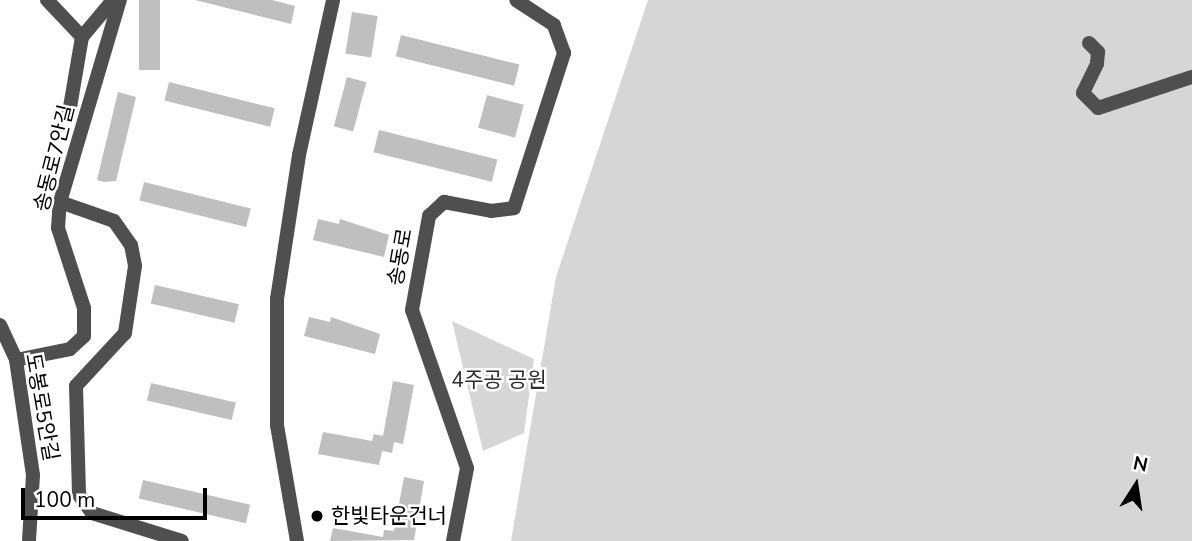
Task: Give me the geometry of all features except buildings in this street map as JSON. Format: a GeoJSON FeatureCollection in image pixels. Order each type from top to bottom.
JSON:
{"type":"FeatureCollection","features":[{"type":"Feature","properties":{"kind":"street"},"geometry":{"type":"LineString","coordinates":[[47,0],[82,37]]}},
{"type":"Feature","properties":{"kind":"street"},"geometry":{"type":"LineString","coordinates":[[69,113],[82,37],[113,0]]}},
{"type":"Feature","properties":{"kind":"street","name":"송동로7안길"},"geometry":{"type":"LineString","coordinates":[[16,360],[70,349],[84,335],[84,308],[58,228],[60,202],[120,0]]}},
{"type":"Feature","properties":{"kind":"street"},"geometry":{"type":"LineString","coordinates":[[297,541],[277,425],[277,299],[299,155],[333,0]]}},
{"type":"Feature","properties":{"kind":"street","name":"송동로"},"geometry":{"type":"LineString","coordinates":[[453,541],[467,468],[412,310],[429,216],[444,202],[491,211],[514,208],[564,53],[554,25],[516,0]]}},
{"type":"Feature","properties":{"kind":"street"},"geometry":{"type":"LineString","coordinates":[[1089,43],[1098,52],[1097,64],[1083,93],[1098,108],[1192,77]]}},
{"type":"Feature","properties":{"kind":"street"},"geometry":{"type":"LineString","coordinates":[[60,202],[114,221],[131,245],[135,266],[125,333],[76,386],[79,495],[92,513],[182,541]]}},
{"type":"Feature","properties":{"kind":"street","name":"도봉로5안길"},"geometry":{"type":"LineString","coordinates":[[0,325],[16,360],[33,475],[29,541]]}},
{"type":"Feature","properties":{"kind":"green space"},"geometry":{"type":"Polygon","coordinates":[[[648,0],[1192,0],[1192,541],[511,541],[556,277],[648,0]]]}},
{"type":"Feature","properties":{"kind":"green space","name":"4주공 공원"},"geometry":{"type":"Polygon","coordinates":[[[452,321],[534,359],[524,433],[483,451],[452,321]]]}},
{"type":"Feature","properties":{"kind":"place","name":"한빛타운건너"},"geometry":{"type":"Point","coordinates":[317,516]}}]}
